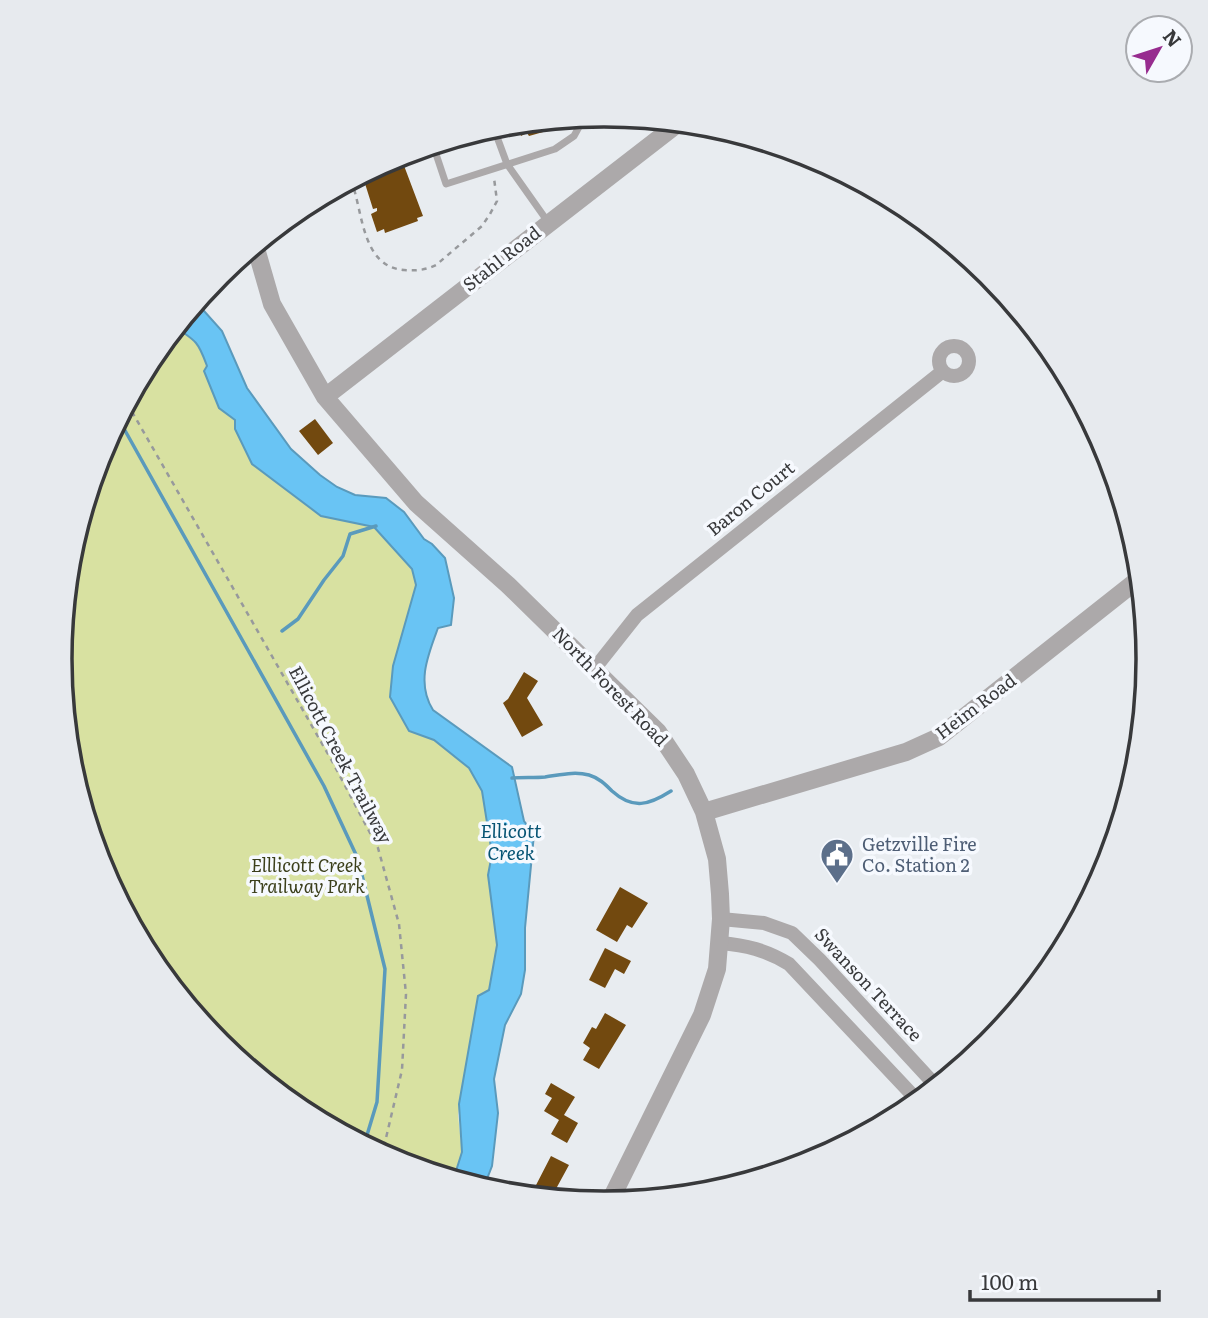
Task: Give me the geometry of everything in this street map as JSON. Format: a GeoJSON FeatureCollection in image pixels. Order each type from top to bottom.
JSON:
{"type":"FeatureCollection","features":[{"type":"Feature","properties":{"kind":"street","name":"Stahl Road"},"geometry":{"type":"LineString","coordinates":[[325,397],[669,131]]}},
{"type":"Feature","properties":{"kind":"street","name":"North Forest Road"},"geometry":{"type":"LineString","coordinates":[[258,255],[272,304],[325,397],[416,503],[508,585],[658,732],[686,774],[704,812],[717,859],[721,919],[717,969],[702,1015],[615,1191]]}},
{"type":"Feature","properties":{"kind":"street","name":"Baron Court"},"geometry":{"type":"LineString","coordinates":[[595,668],[637,615],[943,371]]}},
{"type":"Feature","properties":{"kind":"street","name":"Heim Road"},"geometry":{"type":"LineString","coordinates":[[704,812],[906,752],[939,737],[1131,585]]}},
{"type":"Feature","properties":{"kind":"street","name":"Swanson Terrace"},"geometry":{"type":"LineString","coordinates":[[721,919],[764,923],[792,933],[930,1079]]}},
{"type":"Feature","properties":{"kind":"street"},"geometry":{"type":"LineString","coordinates":[[720,943],[751,946],[771,953],[789,964],[911,1094]]}},
{"type":"Feature","properties":{"kind":"lane"},"geometry":{"type":"LineString","coordinates":[[436,154],[446,184],[555,149],[574,136],[579,128]]}},
{"type":"Feature","properties":{"kind":"lane"},"geometry":{"type":"LineString","coordinates":[[497,138],[507,164],[549,222]]}},
{"type":"Feature","properties":{"kind":"path"},"geometry":{"type":"LineString","coordinates":[[354,190],[372,248],[386,265],[397,269],[428,269],[482,226],[497,201],[492,169]]}},
{"type":"Feature","properties":{"kind":"path","name":"Ellicott Creek Trailway"},"geometry":{"type":"LineString","coordinates":[[133,413],[332,761],[378,848],[399,924],[406,994],[402,1070],[385,1144]]}},
{"type":"Feature","properties":{"kind":"green space","name":"Elllicott Creek Trailway Park"},"geometry":{"type":"Polygon","coordinates":[[[184,333],[199,348],[207,366],[204,371],[219,407],[235,420],[235,429],[252,464],[321,516],[374,527],[414,572],[417,588],[393,666],[390,697],[409,731],[434,740],[469,768],[482,791],[492,854],[488,875],[497,945],[489,990],[478,996],[458,1115],[462,1152],[456,1170],[400,1151],[308,1102],[253,1059],[204,1010],[161,955],[127,894],[100,830],[82,763],[76,728],[72,659],[76,590],[90,521],[112,455],[143,393],[184,333]]]}},
{"type":"Feature","properties":{"kind":"water","name":"Ellicott Creek"},"geometry":{"type":"Polygon","coordinates":[[[203,310],[222,331],[247,388],[291,449],[337,487],[355,495],[386,498],[404,512],[424,539],[445,558],[454,598],[451,625],[438,628],[431,648],[424,679],[428,700],[433,710],[512,767],[524,821],[534,834],[525,928],[525,970],[521,994],[505,1025],[494,1079],[498,1113],[492,1166],[487,1178],[456,1170],[462,1152],[459,1104],[478,996],[489,990],[497,945],[488,875],[492,854],[482,791],[469,768],[434,740],[409,731],[390,697],[393,666],[416,585],[412,569],[374,527],[321,516],[252,464],[235,429],[235,420],[219,408],[204,371],[207,366],[194,341],[184,333],[203,310]]]}},
{"type":"Feature","properties":{"kind":"building"},"geometry":{"type":"Polygon","coordinates":[[[552,129],[529,136],[527,133],[521,136],[520,134],[552,129]]]}},
{"type":"Feature","properties":{"kind":"building"},"geometry":{"type":"Polygon","coordinates":[[[404,166],[423,216],[417,218],[418,221],[385,233],[384,229],[377,232],[371,214],[377,211],[377,208],[373,209],[365,184],[404,166]]]}},
{"type":"Feature","properties":{"kind":"building"},"geometry":{"type":"Polygon","coordinates":[[[315,419],[333,443],[318,455],[299,431],[315,419]]]}},
{"type":"Feature","properties":{"kind":"building"},"geometry":{"type":"Polygon","coordinates":[[[524,672],[538,681],[527,698],[543,725],[522,737],[503,703],[524,672]]]}},
{"type":"Feature","properties":{"kind":"building"},"geometry":{"type":"Polygon","coordinates":[[[620,887],[648,903],[632,928],[627,925],[617,942],[596,930],[620,887]]]}},
{"type":"Feature","properties":{"kind":"building"},"geometry":{"type":"Polygon","coordinates":[[[605,948],[631,961],[624,974],[615,969],[605,988],[589,980],[605,948]]]}},
{"type":"Feature","properties":{"kind":"building"},"geometry":{"type":"Polygon","coordinates":[[[605,1013],[626,1025],[599,1069],[583,1060],[590,1048],[583,1043],[592,1027],[596,1029],[605,1013]]]}},
{"type":"Feature","properties":{"kind":"building"},"geometry":{"type":"Polygon","coordinates":[[[551,1083],[575,1097],[564,1115],[578,1123],[567,1143],[551,1134],[559,1120],[544,1111],[552,1098],[545,1094],[551,1083]]]}},
{"type":"Feature","properties":{"kind":"building"},"geometry":{"type":"Polygon","coordinates":[[[551,1156],[569,1165],[556,1189],[535,1187],[551,1156]]]}},
{"type":"Feature","properties":{"kind":"waterway"},"geometry":{"type":"LineString","coordinates":[[124,429],[324,786],[358,859],[385,969],[377,1102],[367,1135]]}},
{"type":"Feature","properties":{"kind":"waterway"},"geometry":{"type":"LineString","coordinates":[[282,631],[298,619],[343,556],[350,534],[376,526]]}},
{"type":"Feature","properties":{"kind":"waterway"},"geometry":{"type":"LineString","coordinates":[[512,778],[572,773],[589,775],[620,797],[634,803],[655,800],[671,791]]}},
{"type":"Feature","properties":{"kind":"place","name":"Getzville Fire Co. Station 2"},"geometry":{"type":"Point","coordinates":[837,885]}}]}
